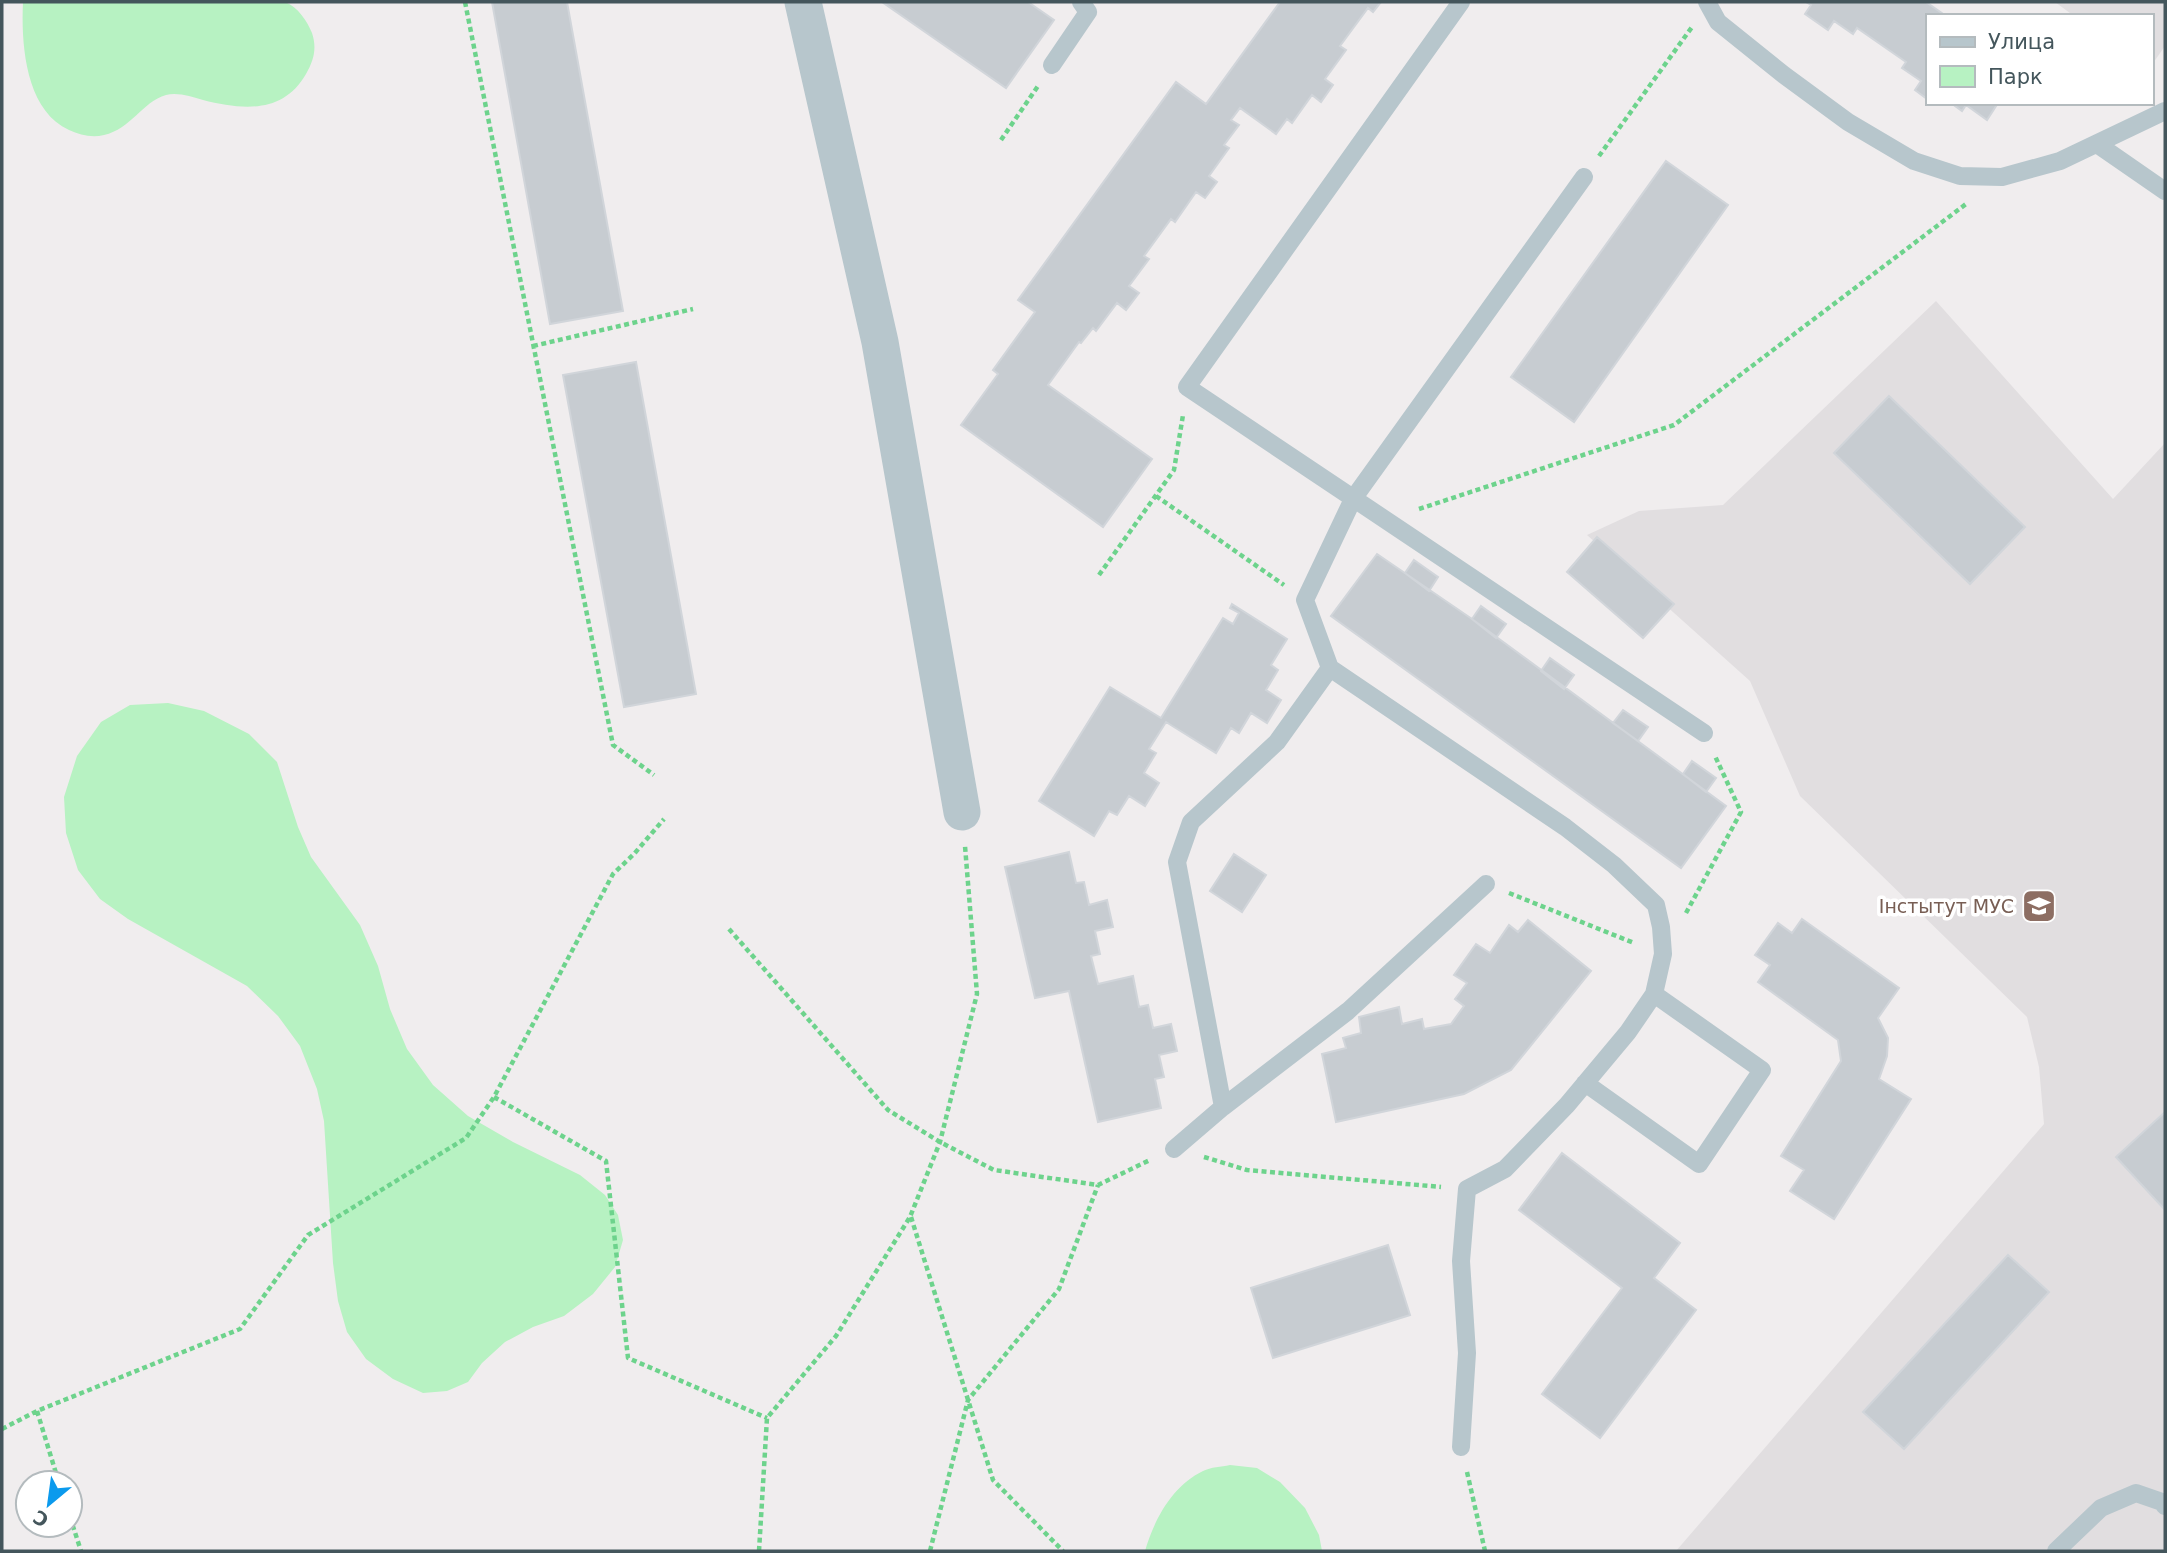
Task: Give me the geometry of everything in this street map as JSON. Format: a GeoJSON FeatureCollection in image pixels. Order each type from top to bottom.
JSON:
{"type":"FeatureCollection","features":[{"type":"Feature","properties":{"kind":"street"},"geometry":{"type":"LineString","coordinates":[[803,2],[880,342],[962,812]]}},
{"type":"Feature","properties":{"kind":"lane"},"geometry":{"type":"LineString","coordinates":[[1052,65],[1088,12],[1081,2]]}},
{"type":"Feature","properties":{"kind":"lane"},"geometry":{"type":"LineString","coordinates":[[1461,2],[1187,387],[1704,733]]}},
{"type":"Feature","properties":{"kind":"lane"},"geometry":{"type":"LineString","coordinates":[[1708,3],[1718,22],[1849,122],[1914,161],[1961,176],[2002,177],[2060,161],[2165,111]]}},
{"type":"Feature","properties":{"kind":"lane"},"geometry":{"type":"LineString","coordinates":[[2097,144],[2165,191]]}},
{"type":"Feature","properties":{"kind":"lane"},"geometry":{"type":"LineString","coordinates":[[1461,1447],[1467,1353],[1461,1261],[1466,1189],[1505,1169],[1628,1032],[1654,994],[1663,954],[1661,927],[1656,905],[1615,865],[1564,827],[1330,668],[1305,600],[1353,499],[1584,177]]}},
{"type":"Feature","properties":{"kind":"lane"},"geometry":{"type":"LineString","coordinates":[[1223,1107],[1177,862],[1191,822],[1277,743],[1330,668]]}},
{"type":"Feature","properties":{"kind":"lane"},"geometry":{"type":"LineString","coordinates":[[1174,1149],[1223,1107],[1348,1011],[1486,884]]}},
{"type":"Feature","properties":{"kind":"lane"},"geometry":{"type":"LineString","coordinates":[[1585,1083],[1699,1164],[1762,1070],[1654,994]]}},
{"type":"Feature","properties":{"kind":"lane"},"geometry":{"type":"LineString","coordinates":[[2056,1551],[2101,1508],[2136,1493],[2162,1502],[2165,1506]]}},
{"type":"Feature","properties":{"kind":"path"},"geometry":{"type":"LineString","coordinates":[[465,2],[613,745],[654,775]]}},
{"type":"Feature","properties":{"kind":"path"},"geometry":{"type":"LineString","coordinates":[[1584,177],[1708,3]]}},
{"type":"Feature","properties":{"kind":"path"},"geometry":{"type":"LineString","coordinates":[[1001,140],[1052,65]]}},
{"type":"Feature","properties":{"kind":"path"},"geometry":{"type":"LineString","coordinates":[[1385,520],[1674,425],[2002,177]]}},
{"type":"Feature","properties":{"kind":"path"},"geometry":{"type":"LineString","coordinates":[[533,346],[693,309]]}},
{"type":"Feature","properties":{"kind":"path"},"geometry":{"type":"LineString","coordinates":[[1099,575],[1174,470],[1187,387]]}},
{"type":"Feature","properties":{"kind":"path"},"geometry":{"type":"LineString","coordinates":[[1156,496],[1305,600]]}},
{"type":"Feature","properties":{"kind":"path"},"geometry":{"type":"LineString","coordinates":[[1486,884],[1663,954],[1741,812],[1704,733]]}},
{"type":"Feature","properties":{"kind":"path"},"geometry":{"type":"LineString","coordinates":[[759,1551],[767,1418],[836,1336],[910,1217],[940,1142],[977,994],[962,812]]}},
{"type":"Feature","properties":{"kind":"path"},"geometry":{"type":"LineString","coordinates":[[2,1429],[37,1411],[240,1329],[308,1235],[466,1138],[494,1097],[613,874],[663,819]]}},
{"type":"Feature","properties":{"kind":"path"},"geometry":{"type":"LineString","coordinates":[[729,929],[888,1110],[940,1142],[994,1170],[1098,1185],[1174,1149],[1247,1170],[1466,1189]]}},
{"type":"Feature","properties":{"kind":"path"},"geometry":{"type":"LineString","coordinates":[[494,1097],[606,1161],[628,1358],[767,1418]]}},
{"type":"Feature","properties":{"kind":"path"},"geometry":{"type":"LineString","coordinates":[[930,1551],[968,1400],[1059,1289],[1098,1185]]}},
{"type":"Feature","properties":{"kind":"path"},"geometry":{"type":"LineString","coordinates":[[910,1217],[993,1480],[1063,1551]]}},
{"type":"Feature","properties":{"kind":"path"},"geometry":{"type":"LineString","coordinates":[[37,1411],[55,1469]]}},
{"type":"Feature","properties":{"kind":"path"},"geometry":{"type":"LineString","coordinates":[[1461,1447],[1485,1551]]}},
{"type":"Feature","properties":{"kind":"shaded area"},"geometry":{"type":"Polygon","coordinates":[[[2055,2],[2165,2],[2165,46],[2153,63],[2153,14],[2071,14],[2055,2]]]}},
{"type":"Feature","properties":{"kind":"shaded area","name":"Інстытут МУС"},"geometry":{"type":"Polygon","coordinates":[[[1936,301],[2113,499],[2165,443],[2165,1551],[1676,1551],[2044,1124],[2039,1067],[2027,1017],[1800,796],[1750,681],[1587,535],[1639,511],[1723,505],[1936,301]]]}},
{"type":"Feature","properties":{"kind":"green space"},"geometry":{"type":"Polygon","coordinates":[[[23,2],[285,2],[298,11],[308,24],[314,38],[314,54],[309,69],[297,87],[274,102],[261,106],[233,106],[171,94],[150,103],[113,132],[86,136],[69,130],[54,120],[35,92],[25,55],[23,2]]]}},
{"type":"Feature","properties":{"kind":"green space"},"geometry":{"type":"Polygon","coordinates":[[[168,703],[204,711],[249,734],[277,762],[298,827],[311,857],[360,925],[378,966],[390,1009],[407,1049],[433,1085],[468,1116],[580,1175],[605,1195],[618,1215],[623,1240],[615,1267],[593,1294],[564,1316],[533,1327],[505,1342],[482,1363],[468,1382],[447,1391],[423,1393],[393,1379],[366,1359],[347,1332],[338,1301],[333,1263],[324,1121],[317,1089],[300,1046],[278,1016],[247,986],[128,919],[100,899],[78,870],[66,833],[64,797],[77,756],[101,722],[130,705],[168,703]]]}},
{"type":"Feature","properties":{"kind":"green space"},"geometry":{"type":"Polygon","coordinates":[[[1230,1465],[1257,1468],[1280,1482],[1305,1508],[1319,1535],[1322,1551],[1145,1551],[1159,1516],[1182,1485],[1206,1470],[1230,1465]]]}},
{"type":"Feature","properties":{"kind":"building"},"geometry":{"type":"Polygon","coordinates":[[[492,2],[567,2],[623,311],[550,324],[492,2]]]}},
{"type":"Feature","properties":{"kind":"building"},"geometry":{"type":"Polygon","coordinates":[[[882,2],[1028,2],[1054,20],[1006,88],[882,2]]]}},
{"type":"Feature","properties":{"kind":"building"},"geometry":{"type":"Polygon","coordinates":[[[1280,2],[1381,2],[1373,12],[1368,8],[1340,46],[1346,50],[1325,79],[1333,85],[1321,102],[1312,95],[1292,123],[1287,119],[1276,134],[1240,108],[1231,120],[1239,125],[1224,145],[1229,148],[1209,176],[1217,182],[1205,198],[1196,192],[1175,222],[1171,219],[1144,256],[1149,259],[1129,286],[1139,293],[1126,310],[1117,303],[1096,331],[1093,328],[1081,343],[1079,342],[1048,385],[1152,459],[1103,527],[961,425],[998,374],[993,370],[1035,312],[1018,300],[1176,82],[1206,104],[1280,2]]]}},
{"type":"Feature","properties":{"kind":"building"},"geometry":{"type":"Polygon","coordinates":[[[1806,2],[1926,2],[1943,14],[1926,14],[1926,98],[1915,90],[1921,81],[1902,68],[1906,62],[1857,28],[1853,34],[1834,21],[1828,30],[1805,14],[1811,5],[1806,2]]]}},
{"type":"Feature","properties":{"kind":"building"},"geometry":{"type":"Polygon","coordinates":[[[1954,105],[1966,105],[1962,111],[1954,105]]]}},
{"type":"Feature","properties":{"kind":"building"},"geometry":{"type":"Polygon","coordinates":[[[1966,105],[1997,105],[1987,120],[1966,105]]]}},
{"type":"Feature","properties":{"kind":"building"},"geometry":{"type":"Polygon","coordinates":[[[1666,161],[1728,205],[1574,422],[1511,377],[1666,161]]]}},
{"type":"Feature","properties":{"kind":"building"},"geometry":{"type":"Polygon","coordinates":[[[636,362],[696,694],[624,707],[563,375],[636,362]]]}},
{"type":"Feature","properties":{"kind":"building"},"geometry":{"type":"Polygon","coordinates":[[[1889,396],[2025,527],[1970,584],[1834,453],[1889,396]]]}},
{"type":"Feature","properties":{"kind":"building"},"geometry":{"type":"Polygon","coordinates":[[[1597,537],[1674,604],[1643,638],[1567,572],[1597,537]]]}},
{"type":"Feature","properties":{"kind":"building"},"geometry":{"type":"Polygon","coordinates":[[[1377,554],[1472,619],[1726,806],[1681,868],[1331,616],[1377,554]]]}},
{"type":"Feature","properties":{"kind":"building"},"geometry":{"type":"Polygon","coordinates":[[[1414,560],[1438,577],[1429,591],[1405,573],[1414,560]]]}},
{"type":"Feature","properties":{"kind":"building"},"geometry":{"type":"Polygon","coordinates":[[[1232,604],[1287,639],[1271,665],[1278,670],[1266,690],[1281,700],[1267,723],[1251,713],[1239,733],[1231,728],[1216,753],[1166,722],[1149,749],[1156,753],[1144,773],[1159,783],[1145,806],[1129,796],[1117,815],[1109,811],[1094,836],[1039,801],[1110,687],[1161,718],[1223,618],[1233,624],[1239,613],[1230,608],[1232,604]]]}},
{"type":"Feature","properties":{"kind":"building"},"geometry":{"type":"Polygon","coordinates":[[[1481,606],[1506,624],[1496,638],[1472,619],[1481,606]]]}},
{"type":"Feature","properties":{"kind":"building"},"geometry":{"type":"Polygon","coordinates":[[[1550,658],[1574,675],[1564,689],[1541,671],[1550,658]]]}},
{"type":"Feature","properties":{"kind":"building"},"geometry":{"type":"Polygon","coordinates":[[[1623,710],[1648,727],[1638,741],[1613,723],[1623,710]]]}},
{"type":"Feature","properties":{"kind":"building"},"geometry":{"type":"Polygon","coordinates":[[[1692,761],[1716,778],[1706,792],[1683,774],[1692,761]]]}},
{"type":"Feature","properties":{"kind":"building"},"geometry":{"type":"Polygon","coordinates":[[[1069,852],[1076,883],[1084,882],[1089,905],[1107,900],[1113,927],[1095,931],[1100,954],[1091,956],[1098,984],[1133,976],[1139,1007],[1148,1005],[1153,1028],[1171,1024],[1177,1051],[1159,1055],[1164,1077],[1155,1079],[1161,1108],[1098,1122],[1069,991],[1035,998],[1005,867],[1069,852]]]}},
{"type":"Feature","properties":{"kind":"building"},"geometry":{"type":"Polygon","coordinates":[[[1234,854],[1266,875],[1242,912],[1210,891],[1234,854]]]}},
{"type":"Feature","properties":{"kind":"building"},"geometry":{"type":"Polygon","coordinates":[[[1802,919],[1899,988],[1878,1018],[1888,1038],[1887,1056],[1879,1079],[1911,1099],[1834,1219],[1790,1191],[1804,1170],[1781,1156],[1841,1061],[1838,1040],[1758,982],[1770,965],[1755,955],[1778,923],[1792,933],[1802,919]]]}},
{"type":"Feature","properties":{"kind":"building"},"geometry":{"type":"Polygon","coordinates":[[[1528,920],[1591,971],[1511,1070],[1464,1094],[1336,1122],[1322,1054],[1346,1048],[1343,1038],[1361,1033],[1359,1017],[1399,1007],[1402,1024],[1422,1019],[1424,1029],[1451,1024],[1464,1006],[1455,999],[1467,983],[1454,975],[1476,944],[1490,953],[1509,925],[1518,932],[1528,920]]]}},
{"type":"Feature","properties":{"kind":"building"},"geometry":{"type":"Polygon","coordinates":[[[2165,1112],[2165,1210],[2116,1157],[2165,1112]]]}},
{"type":"Feature","properties":{"kind":"building"},"geometry":{"type":"Polygon","coordinates":[[[1562,1153],[1680,1243],[1654,1278],[1696,1310],[1600,1438],[1542,1394],[1622,1288],[1519,1210],[1562,1153]]]}},
{"type":"Feature","properties":{"kind":"building"},"geometry":{"type":"Polygon","coordinates":[[[1388,1245],[1410,1315],[1273,1358],[1251,1288],[1388,1245]]]}},
{"type":"Feature","properties":{"kind":"building"},"geometry":{"type":"Polygon","coordinates":[[[2008,1255],[2049,1292],[1904,1449],[1863,1412],[2008,1255]]]}},
{"type":"Feature","properties":{"kind":"place","name":"Інстытут МУС"},"geometry":{"type":"Point","coordinates":[2039,906]}}]}
